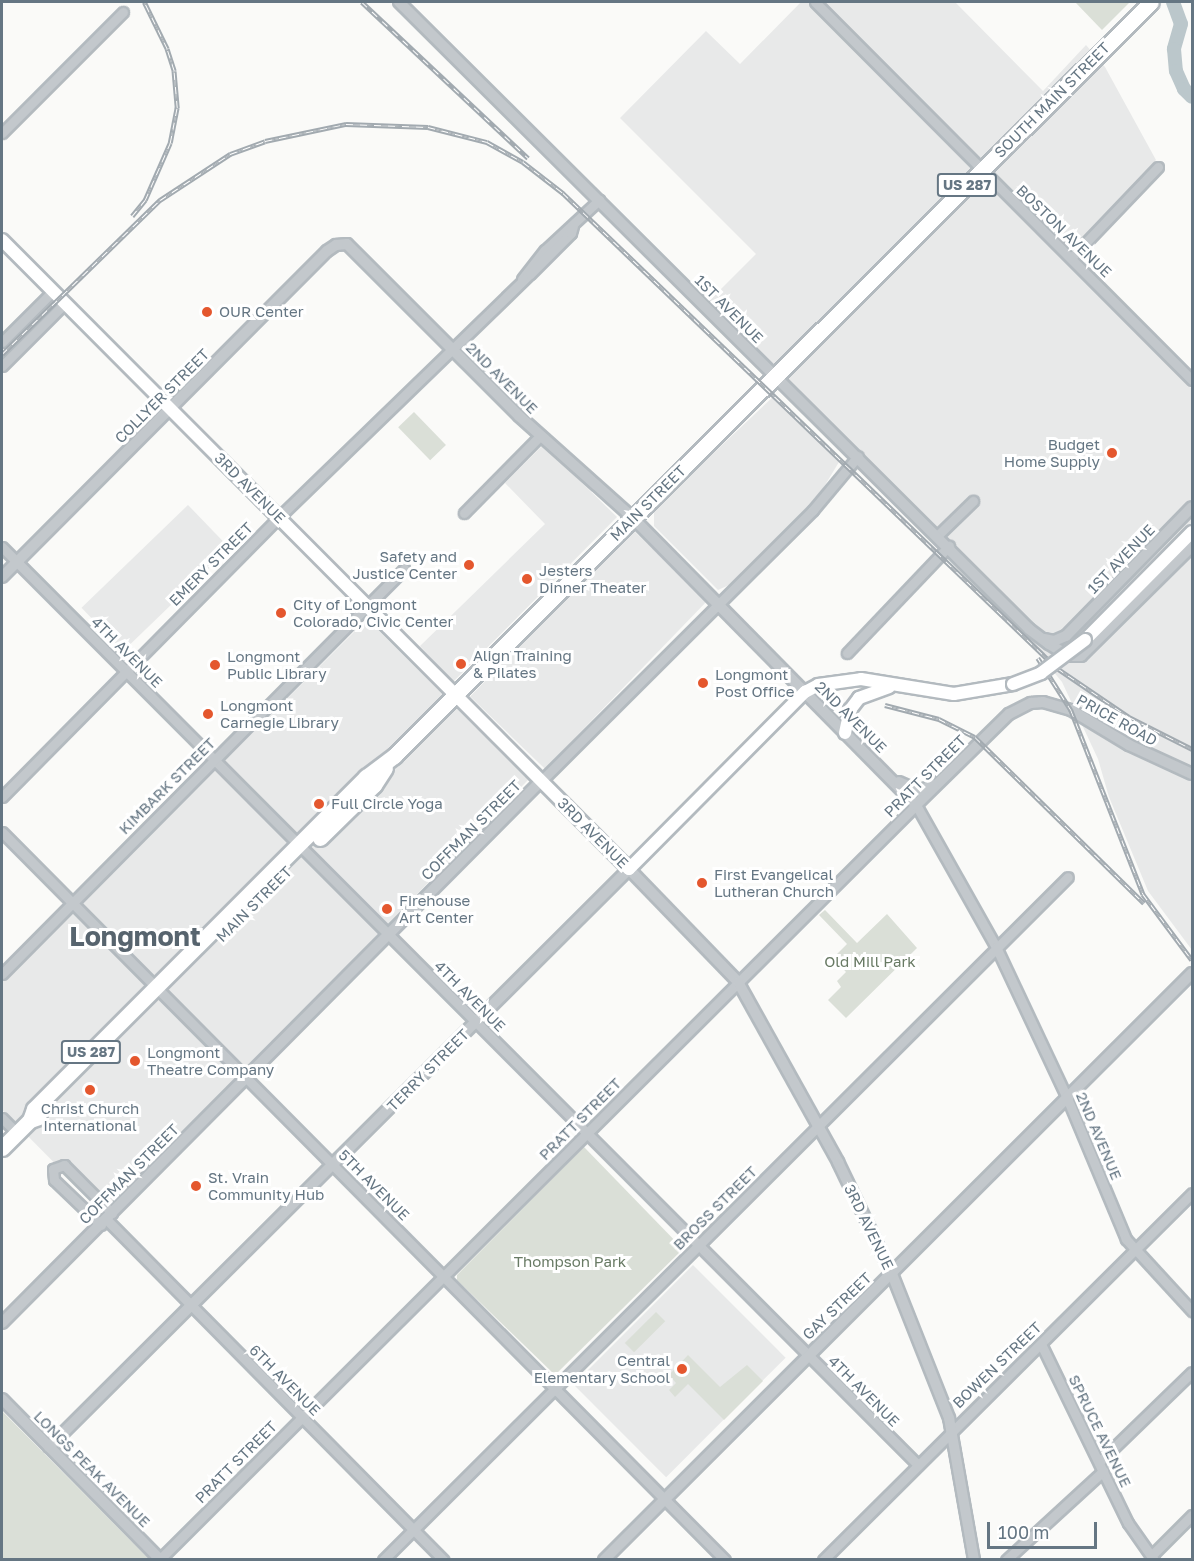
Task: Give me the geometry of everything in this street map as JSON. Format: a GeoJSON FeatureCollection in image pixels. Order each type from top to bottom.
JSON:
{"type":"FeatureCollection","features":[{"type":"Feature","properties":{"kind":"highway","name":"SOUTH MAIN STREET"},"geometry":{"type":"LineString","coordinates":[[774,376],[1151,2]]}},
{"type":"Feature","properties":{"kind":"highway","name":"MAIN STREET"},"geometry":{"type":"LineString","coordinates":[[2,1148],[30,1120],[41,1116],[159,991],[302,849],[374,785],[394,756],[774,376]]}},
{"type":"Feature","properties":{"kind":"main road","name":"3RD AVENUE"},"geometry":{"type":"LineString","coordinates":[[2,240],[629,869]]}},
{"type":"Feature","properties":{"kind":"main road"},"geometry":{"type":"LineString","coordinates":[[806,692],[846,679],[972,694],[1041,673],[1084,640],[1192,532]]}},
{"type":"Feature","properties":{"kind":"main road"},"geometry":{"type":"LineString","coordinates":[[845,733],[850,710],[859,699],[894,686]]}},
{"type":"Feature","properties":{"kind":"main road","name":"TERRY STREET"},"geometry":{"type":"LineString","coordinates":[[629,869],[806,692]]}},
{"type":"Feature","properties":{"kind":"street","name":"1ST AVENUE"},"geometry":{"type":"LineString","coordinates":[[399,2],[774,376],[938,535],[1038,637],[1069,656],[1081,656],[1192,546]]}},
{"type":"Feature","properties":{"kind":"street","name":"BOSTON AVENUE"},"geometry":{"type":"LineString","coordinates":[[816,2],[981,171],[1192,380]]}},
{"type":"Feature","properties":{"kind":"street"},"geometry":{"type":"LineString","coordinates":[[2,133],[123,12]]}},
{"type":"Feature","properties":{"kind":"street"},"geometry":{"type":"LineString","coordinates":[[1071,258],[1158,167]]}},
{"type":"Feature","properties":{"kind":"street","name":"EMERY STREET"},"geometry":{"type":"LineString","coordinates":[[2,797],[279,518],[522,279],[545,250],[599,200]]}},
{"type":"Feature","properties":{"kind":"street","name":"2ND AVENUE"},"geometry":{"type":"LineString","coordinates":[[347,244],[540,436],[633,518],[916,805],[996,948],[1067,1098],[1134,1252],[1192,1311]]}},
{"type":"Feature","properties":{"kind":"street","name":"COLLYER STREET"},"geometry":{"type":"LineString","coordinates":[[2,577],[327,251],[336,245],[347,244]]}},
{"type":"Feature","properties":{"kind":"street"},"geometry":{"type":"LineString","coordinates":[[2,342],[53,291]]}},
{"type":"Feature","properties":{"kind":"street"},"geometry":{"type":"LineString","coordinates":[[2,366],[65,303]]}},
{"type":"Feature","properties":{"kind":"street"},"geometry":{"type":"LineString","coordinates":[[464,513],[540,436]]}},
{"type":"Feature","properties":{"kind":"street","name":"COFFMAN STREET"},"geometry":{"type":"LineString","coordinates":[[2,1323],[813,510],[858,456]]}},
{"type":"Feature","properties":{"kind":"street"},"geometry":{"type":"LineString","coordinates":[[938,535],[973,501]]}},
{"type":"Feature","properties":{"kind":"street","name":"1ST AVENUE"},"geometry":{"type":"LineString","coordinates":[[1038,637],[1054,641],[1066,636],[1192,507]]}},
{"type":"Feature","properties":{"kind":"street"},"geometry":{"type":"LineString","coordinates":[[847,653],[949,546]]}},
{"type":"Feature","properties":{"kind":"street","name":"4TH AVENUE"},"geometry":{"type":"LineString","coordinates":[[2,547],[918,1465]]}},
{"type":"Feature","properties":{"kind":"street","name":"KIMBARK STREET"},"geometry":{"type":"LineString","coordinates":[[2,974],[404,569]]}},
{"type":"Feature","properties":{"kind":"street","name":"PRICE ROAD"},"geometry":{"type":"LineString","coordinates":[[1025,704],[1043,702],[1065,708],[1129,746],[1192,774]]}},
{"type":"Feature","properties":{"kind":"street","name":"PRATT STREET"},"geometry":{"type":"LineString","coordinates":[[161,1559],[916,805],[1009,714],[1025,704]]}},
{"type":"Feature","properties":{"kind":"street"},"geometry":{"type":"LineString","coordinates":[[889,777],[919,790],[944,778]]}},
{"type":"Feature","properties":{"kind":"street","name":"5TH AVENUE"},"geometry":{"type":"LineString","coordinates":[[2,832],[725,1560]]}},
{"type":"Feature","properties":{"kind":"street","name":"3RD AVENUE"},"geometry":{"type":"LineString","coordinates":[[629,869],[738,982],[819,1125],[892,1274],[952,1428],[974,1560]]}},
{"type":"Feature","properties":{"kind":"street","name":"TERRY STREET"},"geometry":{"type":"LineString","coordinates":[[49,1447],[629,869]]}},
{"type":"Feature","properties":{"kind":"street","name":"BROSS STREET"},"geometry":{"type":"LineString","coordinates":[[382,1560],[1068,877]]}},
{"type":"Feature","properties":{"kind":"street","name":"GAY STREET"},"geometry":{"type":"LineString","coordinates":[[604,1560],[1192,973]]}},
{"type":"Feature","properties":{"kind":"street"},"geometry":{"type":"LineString","coordinates":[[2,1118],[16,1133]]}},
{"type":"Feature","properties":{"kind":"street","name":"6TH AVENUE"},"geometry":{"type":"LineString","coordinates":[[106,1219],[54,1180],[53,1169],[64,1165],[106,1219],[444,1560]]}},
{"type":"Feature","properties":{"kind":"street","name":"BOWEN STREET"},"geometry":{"type":"LineString","coordinates":[[823,1560],[952,1428],[1041,1344],[1192,1193]]}},
{"type":"Feature","properties":{"kind":"street","name":"SPRUCE AVENUE"},"geometry":{"type":"LineString","coordinates":[[1041,1344],[1128,1523],[1152,1558]]}},
{"type":"Feature","properties":{"kind":"street"},"geometry":{"type":"LineString","coordinates":[[1006,1560],[1192,1372]]}},
{"type":"Feature","properties":{"kind":"street","name":"LONGS PEAK AVENUE"},"geometry":{"type":"LineString","coordinates":[[2,1400],[161,1559]]}},
{"type":"Feature","properties":{"kind":"street"},"geometry":{"type":"LineString","coordinates":[[1152,1558],[1192,1515]]}},
{"type":"Feature","properties":{"kind":"shaded area"},"geometry":{"type":"Polygon","coordinates":[[[801,2],[955,2],[1043,91],[1086,45],[1105,67],[1156,160],[1064,260],[1192,389],[1192,950],[1148,891],[1109,797],[1098,759],[1062,682],[984,588],[700,310],[756,254],[620,118],[706,31],[740,64],[801,2]]]}},
{"type":"Feature","properties":{"kind":"shaded area"},"geometry":{"type":"Polygon","coordinates":[[[774,396],[839,462],[819,495],[729,585],[718,590],[654,526],[654,509],[774,396]]]}},
{"type":"Feature","properties":{"kind":"shaded area"},"geometry":{"type":"Polygon","coordinates":[[[543,445],[617,517],[453,682],[420,646],[545,524],[505,483],[543,445]]]}},
{"type":"Feature","properties":{"kind":"shaded area"},"geometry":{"type":"Polygon","coordinates":[[[188,505],[230,548],[123,651],[82,608],[188,505]]]}},
{"type":"Feature","properties":{"kind":"shaded area"},"geometry":{"type":"Polygon","coordinates":[[[632,529],[707,601],[545,769],[470,697],[632,529]]]}},
{"type":"Feature","properties":{"kind":"shaded area"},"geometry":{"type":"Polygon","coordinates":[[[367,619],[528,780],[105,1214],[2,1110],[2,982],[367,619]]]}},
{"type":"Feature","properties":{"kind":"shaded area","name":"Central Elementary School"},"geometry":{"type":"Polygon","coordinates":[[[693,1265],[786,1358],[666,1477],[573,1385],[693,1265]]]}},
{"type":"Feature","properties":{"kind":"green space"},"geometry":{"type":"Polygon","coordinates":[[[1075,2],[1130,2],[1102,30],[1075,2]]]}},
{"type":"Feature","properties":{"kind":"green space"},"geometry":{"type":"Polygon","coordinates":[[[414,412],[446,445],[430,460],[398,427],[414,412]]]}},
{"type":"Feature","properties":{"kind":"green space","name":"Old Mill Park"},"geometry":{"type":"Polygon","coordinates":[[[825,910],[857,943],[887,914],[917,948],[846,1018],[828,1000],[841,987],[837,981],[846,972],[833,958],[847,944],[819,915],[825,910]]]}},
{"type":"Feature","properties":{"kind":"green space","name":"Thompson Park"},"geometry":{"type":"Polygon","coordinates":[[[584,1147],[683,1249],[555,1375],[457,1280],[457,1275],[584,1147]]]}},
{"type":"Feature","properties":{"kind":"green space"},"geometry":{"type":"Polygon","coordinates":[[[656,1312],[665,1321],[634,1352],[625,1343],[656,1312]]]}},
{"type":"Feature","properties":{"kind":"green space"},"geometry":{"type":"Polygon","coordinates":[[[688,1355],[720,1387],[747,1365],[763,1381],[724,1420],[688,1384],[675,1397],[669,1390],[676,1383],[669,1375],[688,1355]]]}},
{"type":"Feature","properties":{"kind":"green space"},"geometry":{"type":"Polygon","coordinates":[[[2,1411],[144,1554],[150,1559],[2,1559],[2,1411]]]}},
{"type":"Feature","properties":{"kind":"waterway"},"geometry":{"type":"LineString","coordinates":[[1173,2],[1181,24],[1174,49],[1176,71],[1184,89],[1192,97]]}},
{"type":"Feature","properties":{"kind":"railway"},"geometry":{"type":"LineString","coordinates":[[132,216],[145,200],[170,143],[177,108],[174,71],[167,49],[144,2]]}},
{"type":"Feature","properties":{"kind":"railway"},"geometry":{"type":"LineString","coordinates":[[362,2],[528,158]]}},
{"type":"Feature","properties":{"kind":"railway"},"geometry":{"type":"LineString","coordinates":[[2,354],[160,200],[230,154],[265,141],[346,124],[428,127],[487,142],[523,162],[563,193],[1057,668],[1129,717],[1192,749]]}},
{"type":"Feature","properties":{"kind":"railway"},"geometry":{"type":"LineString","coordinates":[[1038,658],[1071,710],[1143,894],[1192,960]]}},
{"type":"Feature","properties":{"kind":"railway"},"geometry":{"type":"LineString","coordinates":[[885,705],[939,719],[975,737],[1144,903]]}},
{"type":"Feature","properties":{"kind":"place","name":"OUR Center"},"geometry":{"type":"Point","coordinates":[207,312]}},
{"type":"Feature","properties":{"kind":"place","name":"Budget Home Supply"},"geometry":{"type":"Point","coordinates":[1112,453]}},
{"type":"Feature","properties":{"kind":"place","name":"Safety and Justice Center"},"geometry":{"type":"Point","coordinates":[469,565]}},
{"type":"Feature","properties":{"kind":"place","name":"Jesters Dinner Theater"},"geometry":{"type":"Point","coordinates":[527,579]}},
{"type":"Feature","properties":{"kind":"place","name":"City of Longmont Colorado, Civic Center"},"geometry":{"type":"Point","coordinates":[281,613]}},
{"type":"Feature","properties":{"kind":"place","name":"Align Training & Pilates"},"geometry":{"type":"Point","coordinates":[461,664]}},
{"type":"Feature","properties":{"kind":"place","name":"Longmont Public Library"},"geometry":{"type":"Point","coordinates":[215,665]}},
{"type":"Feature","properties":{"kind":"place","name":"Longmont Post Office"},"geometry":{"type":"Point","coordinates":[703,683]}},
{"type":"Feature","properties":{"kind":"place","name":"Longmont Carnegie Library"},"geometry":{"type":"Point","coordinates":[208,714]}},
{"type":"Feature","properties":{"kind":"place","name":"Full Circle Yoga"},"geometry":{"type":"Point","coordinates":[319,804]}},
{"type":"Feature","properties":{"kind":"place","name":"First Evangelical Lutheran Church"},"geometry":{"type":"Point","coordinates":[702,883]}},
{"type":"Feature","properties":{"kind":"place","name":"Firehouse Art Center"},"geometry":{"type":"Point","coordinates":[387,909]}},
{"type":"Feature","properties":{"kind":"place","name":"Longmont Theatre Company"},"geometry":{"type":"Point","coordinates":[135,1061]}},
{"type":"Feature","properties":{"kind":"place","name":"Christ Church International"},"geometry":{"type":"Point","coordinates":[90,1090]}},
{"type":"Feature","properties":{"kind":"place","name":"St. Vrain Community Hub"},"geometry":{"type":"Point","coordinates":[196,1186]}},
{"type":"Feature","properties":{"kind":"place","name":"Central Elementary School"},"geometry":{"type":"Point","coordinates":[682,1369]}},
{"type":"Feature","properties":{"kind":"district","name":"Longmont"},"geometry":{"type":"Point","coordinates":[135,937]}}]}
